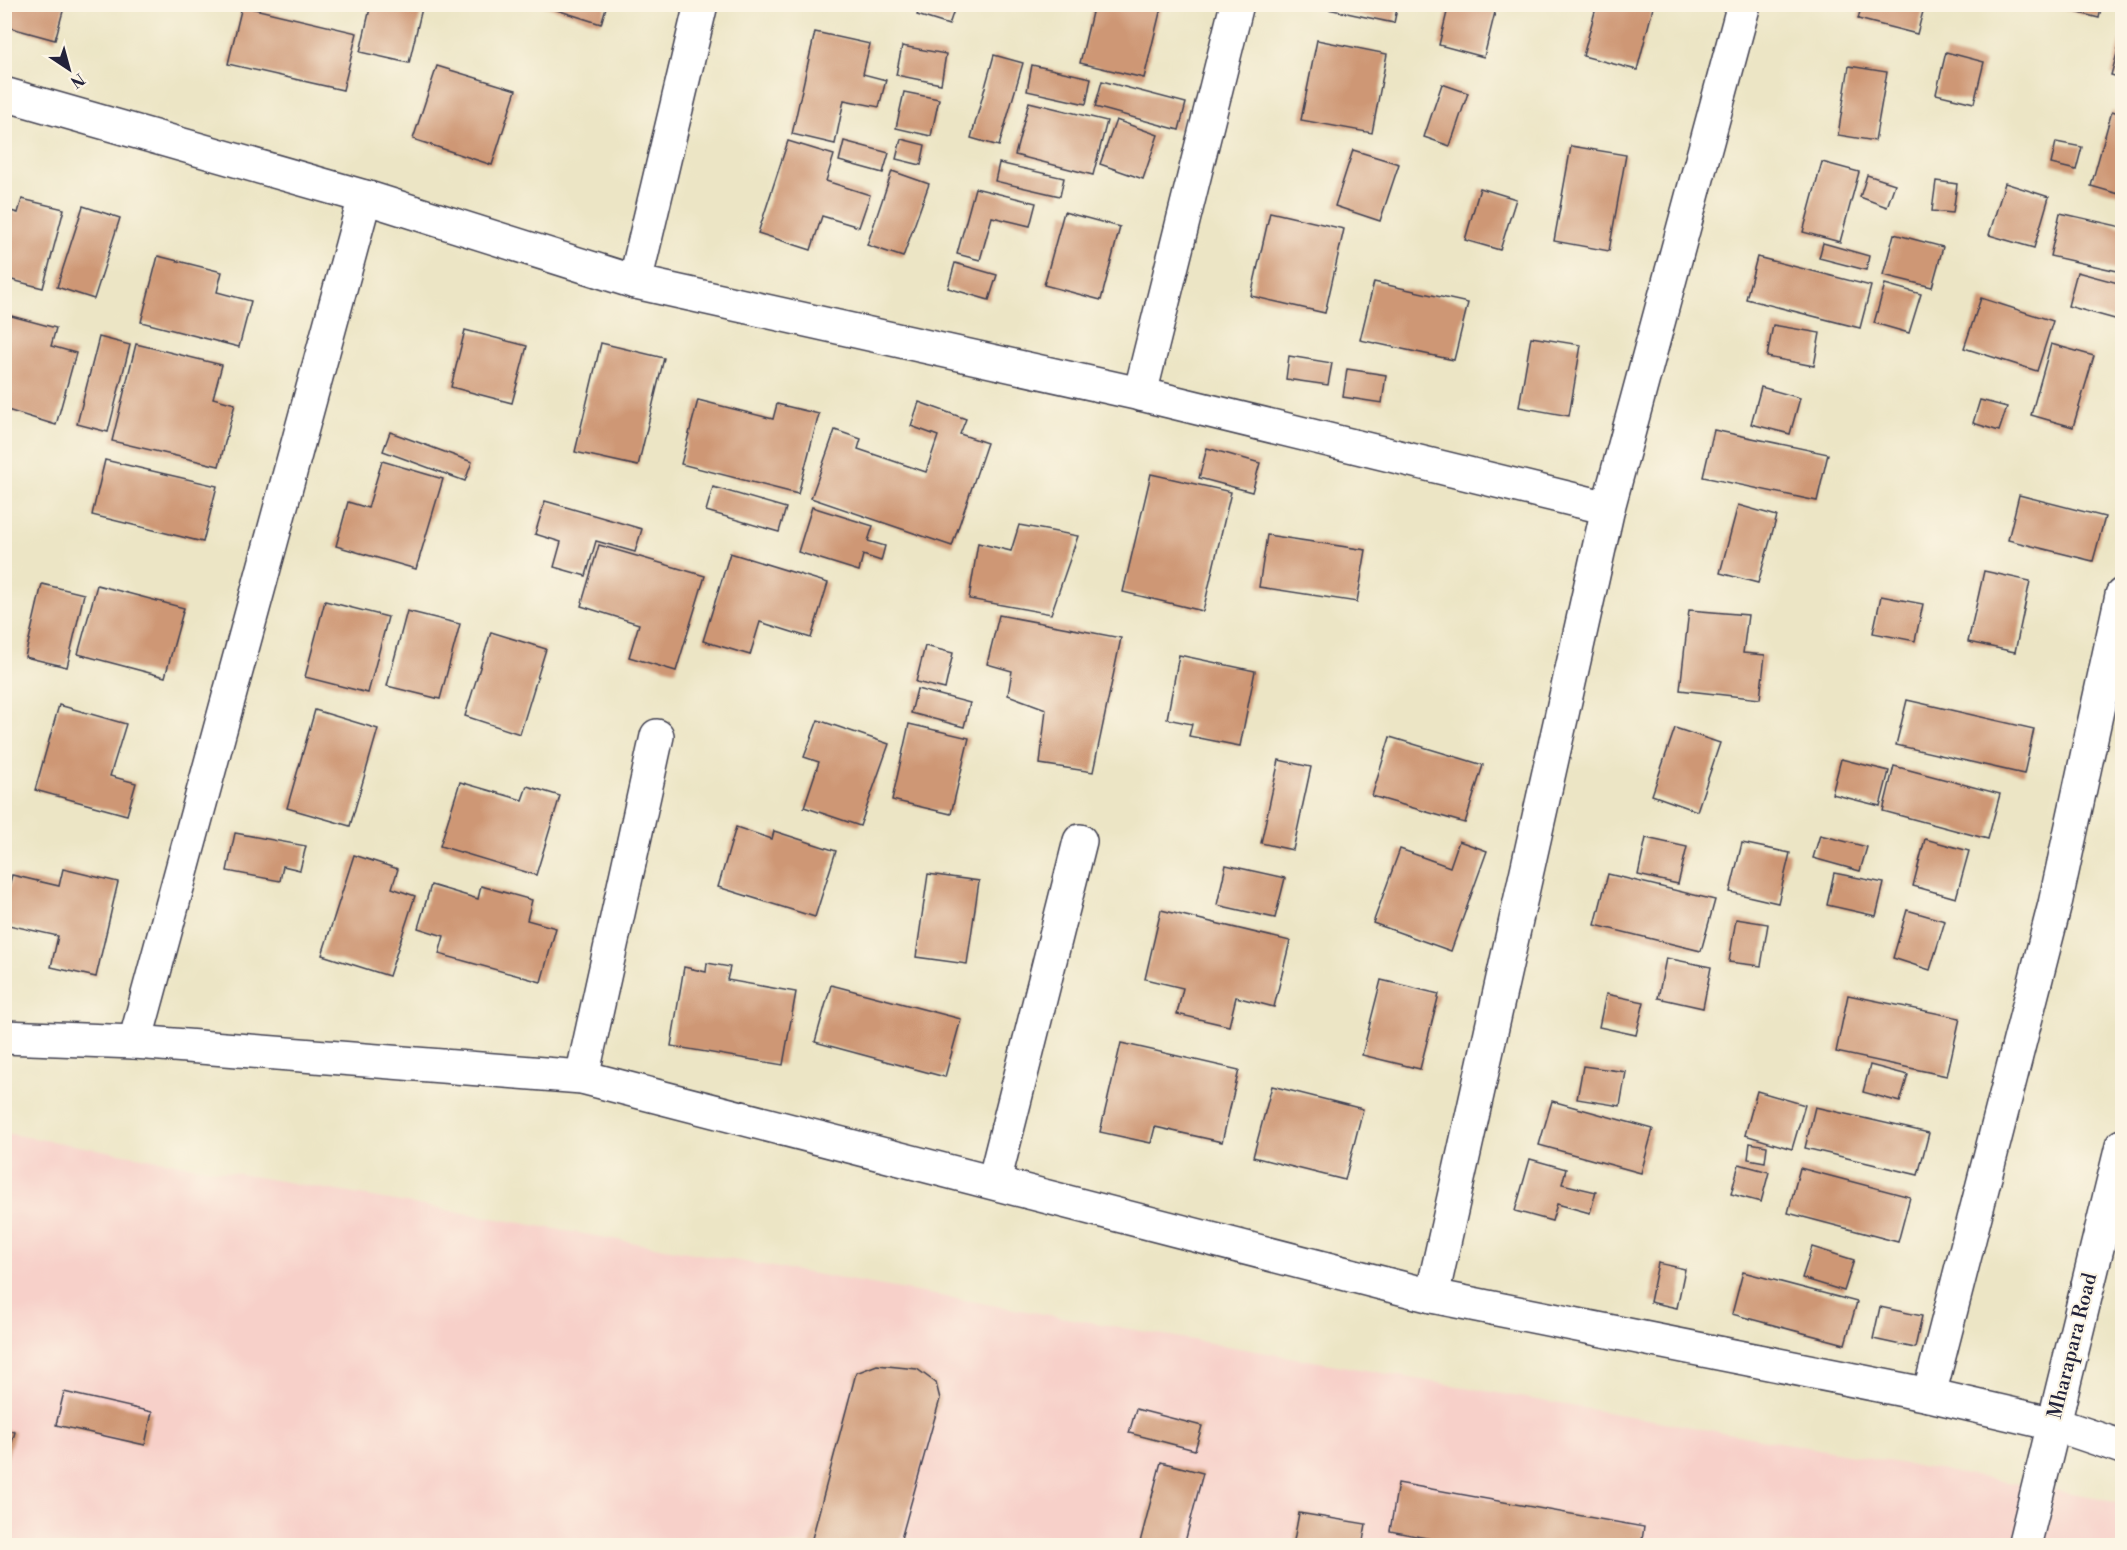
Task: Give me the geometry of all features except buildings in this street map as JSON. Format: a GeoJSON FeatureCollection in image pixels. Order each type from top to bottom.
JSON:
{"type":"FeatureCollection","features":[{"type":"Feature","properties":{"kind":"street"},"geometry":{"type":"LineString","coordinates":[[635,282],[701,4]]}},
{"type":"Feature","properties":{"kind":"street"},"geometry":{"type":"LineString","coordinates":[[1140,394],[1238,4]]}},
{"type":"Feature","properties":{"kind":"street"},"geometry":{"type":"LineString","coordinates":[[1432,1296],[1608,508],[1744,4]]}},
{"type":"Feature","properties":{"kind":"street"},"geometry":{"type":"LineString","coordinates":[[4,94],[365,197],[635,282],[1140,394],[1608,508]]}},
{"type":"Feature","properties":{"kind":"street"},"geometry":{"type":"LineString","coordinates":[[135,1042],[365,197]]}},
{"type":"Feature","properties":{"kind":"street"},"geometry":{"type":"LineString","coordinates":[[1929,1395],[2055,904],[2122,596]]}},
{"type":"Feature","properties":{"kind":"street"},"geometry":{"type":"LineString","coordinates":[[582,1077],[657,736]]}},
{"type":"Feature","properties":{"kind":"street"},"geometry":{"type":"LineString","coordinates":[[994,1182],[1080,841]]}},
{"type":"Feature","properties":{"kind":"street"},"geometry":{"type":"LineString","coordinates":[[4,1037],[135,1042],[582,1077],[1432,1296],[1929,1395],[2054,1424],[2122,1447]]}},
{"type":"Feature","properties":{"kind":"street","name":"Mharapara Road"},"geometry":{"type":"LineString","coordinates":[[2024,1545],[2122,1146]]}},
{"type":"Feature","properties":{"kind":"shaded area"},"geometry":{"type":"Polygon","coordinates":[[[4,1133],[2100,1498],[2122,1505],[2122,1545],[5,1545],[4,1133]]]}}]}
